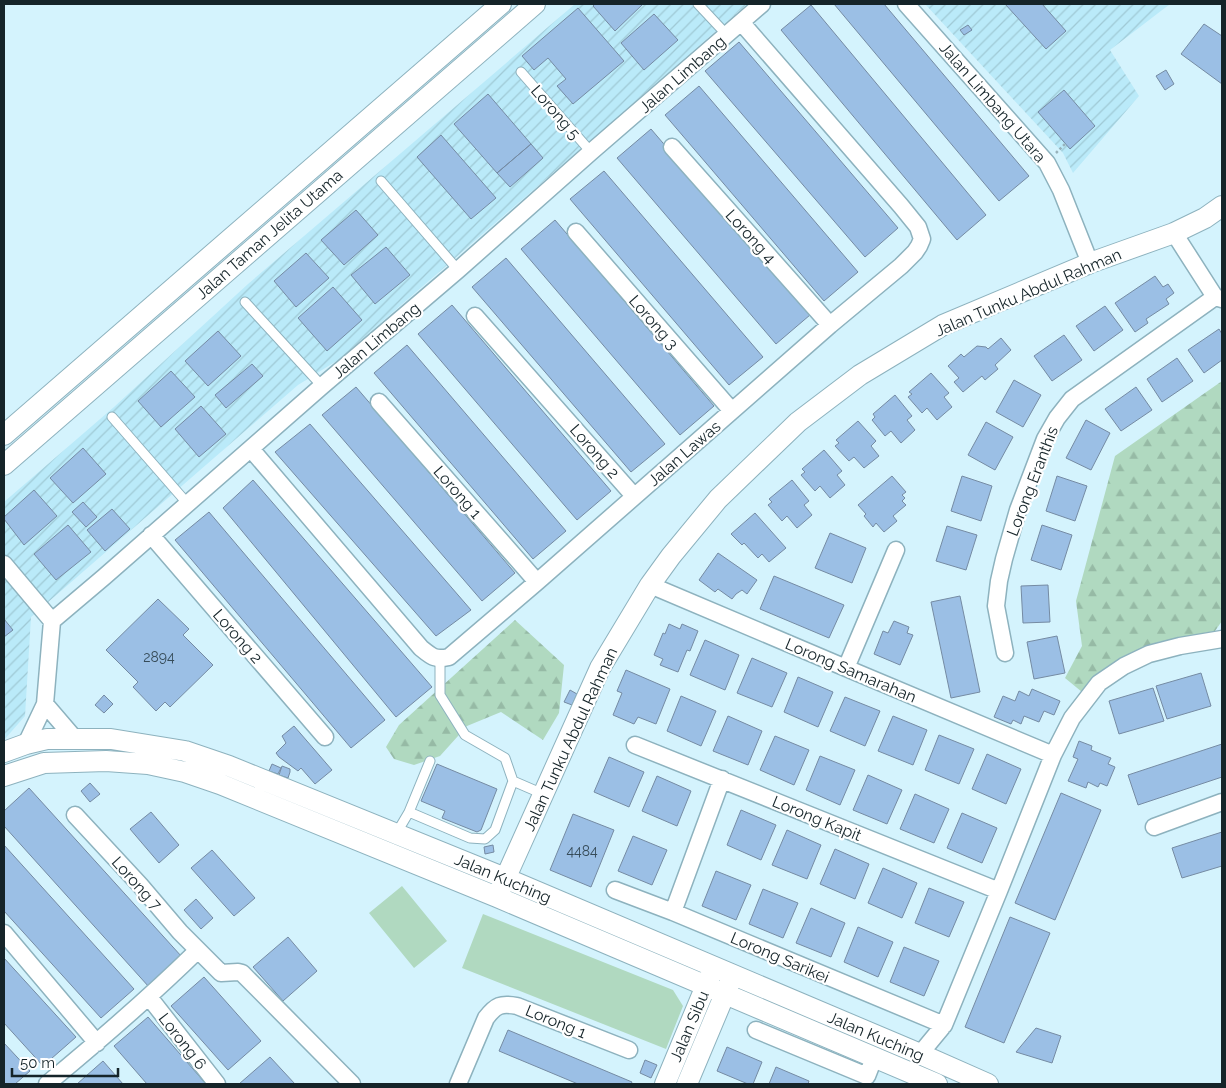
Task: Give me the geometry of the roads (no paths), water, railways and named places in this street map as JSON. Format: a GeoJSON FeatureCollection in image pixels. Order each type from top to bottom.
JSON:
{"type":"FeatureCollection","features":[{"type":"Feature","properties":{"kind":"street","name":"Jalan Taman Jelita Utama"},"geometry":{"type":"LineString","coordinates":[[4,435],[501,4]]}},
{"type":"Feature","properties":{"kind":"street","name":"Jalan Taman Jelita Utama"},"geometry":{"type":"LineString","coordinates":[[4,465],[535,4]]}},
{"type":"Feature","properties":{"kind":"street","name":"Jalan Limbang"},"geometry":{"type":"LineString","coordinates":[[52,621],[762,4]]}},
{"type":"Feature","properties":{"kind":"street","name":"Jalan Limbang Utara"},"geometry":{"type":"LineString","coordinates":[[906,4],[1047,163],[1064,198],[1090,263]]}},
{"type":"Feature","properties":{"kind":"street","name":"Jalan Lawas"},"geometry":{"type":"LineString","coordinates":[[440,659],[449,657],[538,582],[830,325],[901,266],[919,246],[922,239],[918,227],[741,22]]}},
{"type":"Feature","properties":{"kind":"street","name":"Lorong 4"},"geometry":{"type":"LineString","coordinates":[[672,147],[830,325]]}},
{"type":"Feature","properties":{"kind":"street","name":"Jalan Tunku Abdul Rahman"},"geometry":{"type":"LineString","coordinates":[[497,897],[600,668],[650,585],[671,556],[718,499],[798,422],[860,375],[943,325],[1090,263],[1174,233],[1205,218],[1222,206]]}},
{"type":"Feature","properties":{"kind":"street","name":"Lorong 3"},"geometry":{"type":"LineString","coordinates":[[576,232],[732,411]]}},
{"type":"Feature","properties":{"kind":"street"},"geometry":{"type":"LineString","coordinates":[[1174,233],[1219,298]]}},
{"type":"Feature","properties":{"kind":"street","name":"Lorong Eranthis"},"geometry":{"type":"LineString","coordinates":[[1005,653],[996,606],[999,582],[1018,510],[1045,439],[1057,418],[1072,399],[1219,298]]}},
{"type":"Feature","properties":{"kind":"street","name":"Lorong 2"},"geometry":{"type":"LineString","coordinates":[[475,316],[634,496]]}},
{"type":"Feature","properties":{"kind":"street","name":"Lorong 1"},"geometry":{"type":"LineString","coordinates":[[379,402],[538,582]]}},
{"type":"Feature","properties":{"kind":"street"},"geometry":{"type":"LineString","coordinates":[[251,449],[421,648],[430,656],[440,659]]}},
{"type":"Feature","properties":{"kind":"street","name":"Lorong 2"},"geometry":{"type":"LineString","coordinates":[[151,536],[325,737]]}},
{"type":"Feature","properties":{"kind":"street"},"geometry":{"type":"LineString","coordinates":[[846,668],[896,550]]}},
{"type":"Feature","properties":{"kind":"street"},"geometry":{"type":"LineString","coordinates":[[4,564],[52,621],[45,704],[26,744]]}},
{"type":"Feature","properties":{"kind":"street","name":"Lorong Samarahan"},"geometry":{"type":"LineString","coordinates":[[650,585],[1053,755]]}},
{"type":"Feature","properties":{"kind":"street"},"geometry":{"type":"LineString","coordinates":[[920,1054],[944,1025],[1053,755],[1072,718],[1099,683],[1124,666],[1149,654],[1180,646],[1222,639]]}},
{"type":"Feature","properties":{"kind":"street"},"geometry":{"type":"LineString","coordinates":[[45,704],[75,738]]}},
{"type":"Feature","properties":{"kind":"street","name":"Jalan Kuching"},"geometry":{"type":"LineString","coordinates":[[4,752],[47,739],[111,739],[185,751],[230,766],[505,878],[988,1084]]}},
{"type":"Feature","properties":{"kind":"street","name":"Lorong Kapit"},"geometry":{"type":"LineString","coordinates":[[635,745],[999,891]]}},
{"type":"Feature","properties":{"kind":"street","name":"Jalan Kuching"},"geometry":{"type":"LineString","coordinates":[[4,776],[44,763],[106,760],[148,764],[185,772],[220,784],[497,897],[937,1084]]}},
{"type":"Feature","properties":{"kind":"street"},"geometry":{"type":"LineString","coordinates":[[673,912],[722,779]]}},
{"type":"Feature","properties":{"kind":"street"},"geometry":{"type":"LineString","coordinates":[[1154,827],[1222,802]]}},
{"type":"Feature","properties":{"kind":"street","name":"Lorong 7"},"geometry":{"type":"LineString","coordinates":[[75,815],[140,885],[180,932],[221,973],[242,973],[352,1084]]}},
{"type":"Feature","properties":{"kind":"street"},"geometry":{"type":"LineString","coordinates":[[468,863],[483,862],[497,858],[521,842],[527,872],[542,894]]}},
{"type":"Feature","properties":{"kind":"street","name":"Lorong Sarikei"},"geometry":{"type":"LineString","coordinates":[[615,890],[673,912],[944,1025]]}},
{"type":"Feature","properties":{"kind":"street"},"geometry":{"type":"LineString","coordinates":[[4,933],[97,1043]]}},
{"type":"Feature","properties":{"kind":"street"},"geometry":{"type":"LineString","coordinates":[[47,1084],[149,997],[198,950]]}},
{"type":"Feature","properties":{"kind":"street","name":"Jalan Sibu"},"geometry":{"type":"LineString","coordinates":[[665,1084],[714,967]]}},
{"type":"Feature","properties":{"kind":"street","name":"Jalan Sibu"},"geometry":{"type":"LineString","coordinates":[[687,1084],[733,975]]}},
{"type":"Feature","properties":{"kind":"street","name":"Lorong 6"},"geometry":{"type":"LineString","coordinates":[[149,997],[217,1084]]}},
{"type":"Feature","properties":{"kind":"street","name":"Lorong 1"},"geometry":{"type":"LineString","coordinates":[[458,1084],[486,1018],[492,1009],[506,1004],[517,1006],[629,1050]]}},
{"type":"Feature","properties":{"kind":"street"},"geometry":{"type":"LineString","coordinates":[[756,1030],[867,1076],[874,1058]]}},
{"type":"Feature","properties":{"kind":"lane"},"geometry":{"type":"LineString","coordinates":[[698,4],[727,35]]}},
{"type":"Feature","properties":{"kind":"lane","name":"Lorong 5"},"geometry":{"type":"LineString","coordinates":[[521,72],[591,152]]}},
{"type":"Feature","properties":{"kind":"lane"},"geometry":{"type":"LineString","coordinates":[[381,181],[458,270]]}},
{"type":"Feature","properties":{"kind":"lane"},"geometry":{"type":"LineString","coordinates":[[245,302],[322,386]]}},
{"type":"Feature","properties":{"kind":"lane"},"geometry":{"type":"LineString","coordinates":[[112,417],[187,503]]}},
{"type":"Feature","properties":{"kind":"lane"},"geometry":{"type":"LineString","coordinates":[[409,812],[470,838],[486,838],[495,830],[513,781],[505,758],[465,735],[440,695],[440,659]]}},
{"type":"Feature","properties":{"kind":"lane"},"geometry":{"type":"LineString","coordinates":[[396,834],[409,812],[430,761]]}},
{"type":"Feature","properties":{"kind":"lane"},"geometry":{"type":"LineString","coordinates":[[513,781],[543,794]]}}]}
